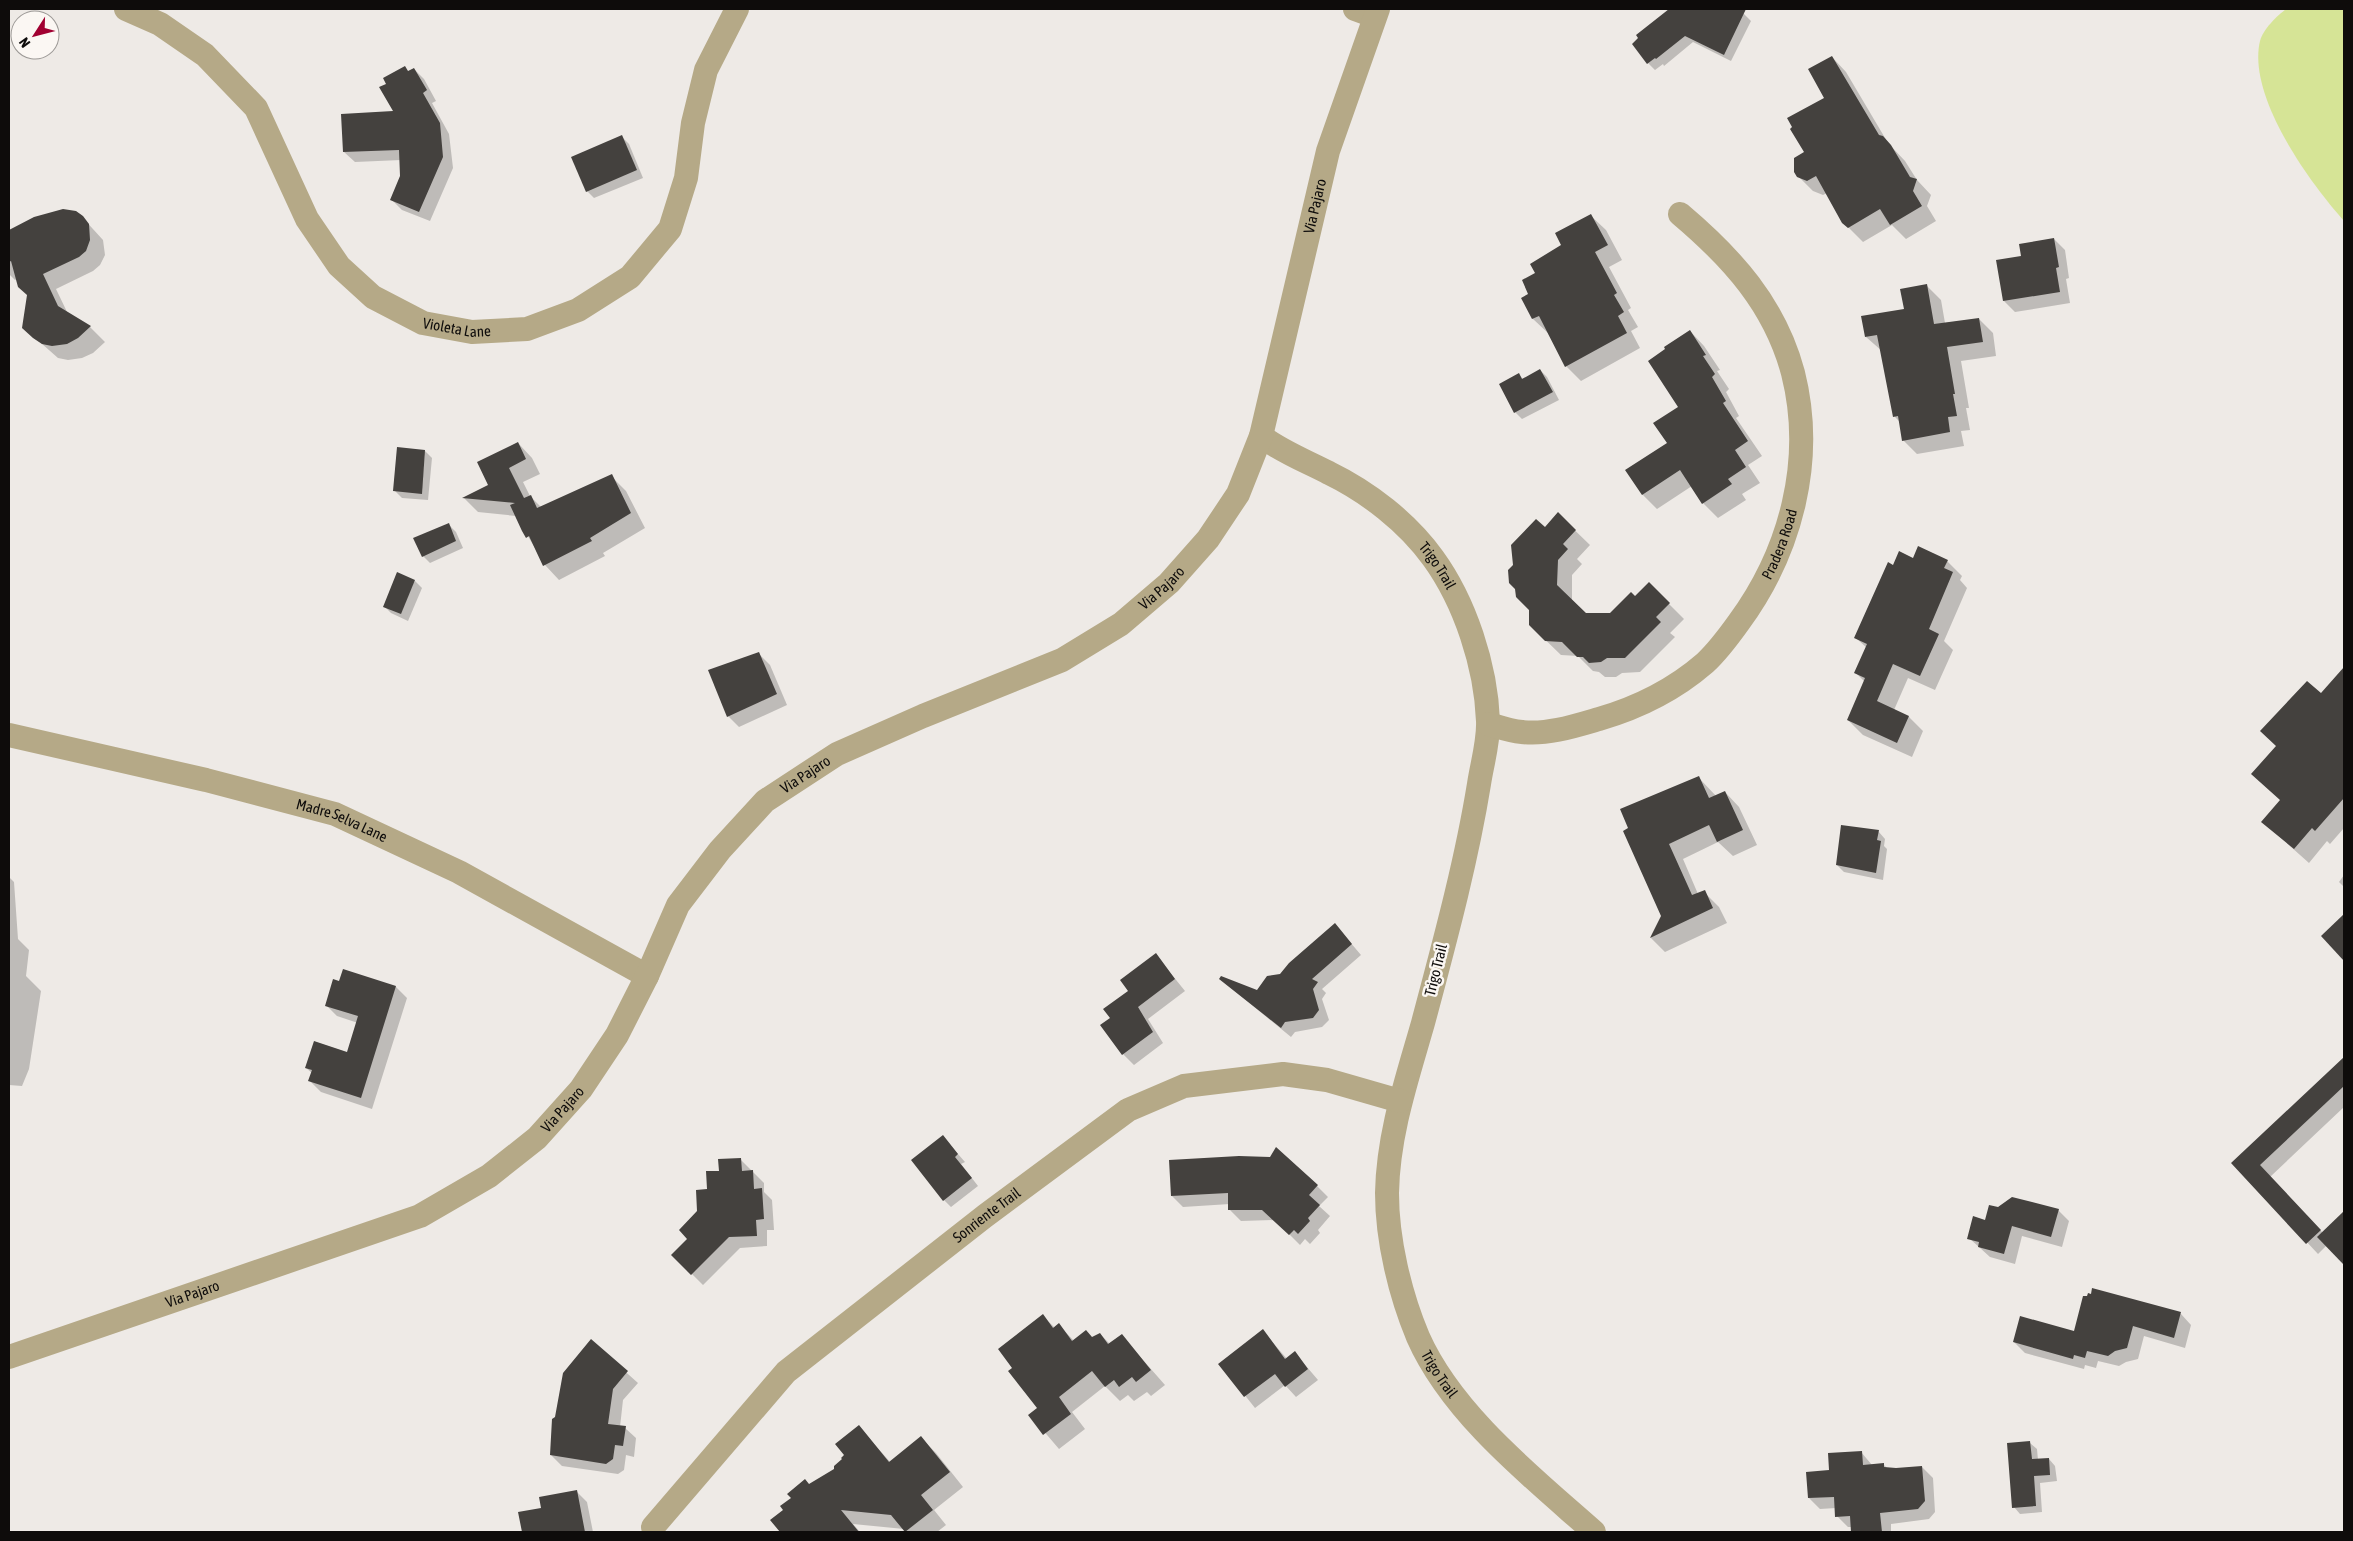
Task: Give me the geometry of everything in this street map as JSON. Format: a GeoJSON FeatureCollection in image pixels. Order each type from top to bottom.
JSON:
{"type":"FeatureCollection","features":[{"type":"Feature","properties":{"kind":"street","name":"Violeta Lane"},"geometry":{"type":"LineString","coordinates":[[126,9],[160,24],[205,55],[256,108],[307,219],[339,266],[373,297],[423,323],[472,332],[527,330],[578,310],[630,277],[670,229],[686,178],[693,124],[706,70],[738,9]]}},
{"type":"Feature","properties":{"kind":"street","name":"Via Pajaro"},"geometry":{"type":"LineString","coordinates":[[9,1357],[420,1216],[489,1176],[537,1138],[581,1089],[617,1035],[647,976],[678,905],[720,850],[765,801],[837,754],[923,716],[1062,660],[1121,624],[1169,583],[1208,539],[1238,494],[1261,436],[1328,151],[1369,11]]}},
{"type":"Feature","properties":{"kind":"street","name":"Pradera Road"},"geometry":{"type":"LineString","coordinates":[[1489,724],[1521,732],[1549,732],[1618,714],[1680,682],[1706,662],[1729,636],[1768,578],[1781,547],[1793,512],[1800,474],[1802,439],[1799,403],[1793,373],[1782,341],[1768,310],[1748,282],[1716,244],[1680,214]]}},
{"type":"Feature","properties":{"kind":"street","name":"Trigo Trail"},"geometry":{"type":"LineString","coordinates":[[1261,436],[1278,449],[1333,474],[1381,505],[1414,534],[1448,580],[1481,664],[1489,724],[1473,823],[1423,1022],[1400,1101],[1391,1145],[1387,1194],[1393,1249],[1401,1286],[1419,1338],[1449,1391],[1478,1424],[1594,1532]]}},
{"type":"Feature","properties":{"kind":"street","name":"Madre Selva Lane"},"geometry":{"type":"LineString","coordinates":[[9,735],[206,780],[335,814],[459,872],[647,976]]}},
{"type":"Feature","properties":{"kind":"street","name":"Sonriente Trail"},"geometry":{"type":"LineString","coordinates":[[653,1527],[786,1372],[985,1216],[1128,1110],[1184,1086],[1283,1074],[1327,1080],[1400,1101]]}},
{"type":"Feature","properties":{"kind":"green space"},"geometry":{"type":"Polygon","coordinates":[[[2286,9],[2344,9],[2344,221],[2314,184],[2284,137],[2263,87],[2258,63],[2260,41],[2267,27],[2286,9]]]}},
{"type":"Feature","properties":{"kind":"building"},"geometry":{"type":"Polygon","coordinates":[[[1669,9],[1746,9],[1724,55],[1685,36],[1647,64],[1632,44],[1638,38],[1636,35],[1669,9]]]}},
{"type":"Feature","properties":{"kind":"building"},"geometry":{"type":"Polygon","coordinates":[[[1832,56],[1879,135],[1883,136],[1891,145],[1910,177],[1917,179],[1913,191],[1922,206],[1890,225],[1880,209],[1848,228],[1842,223],[1816,176],[1807,181],[1797,177],[1794,172],[1794,158],[1804,152],[1790,129],[1792,127],[1787,118],[1824,98],[1808,69],[1832,56]]]}},
{"type":"Feature","properties":{"kind":"building"},"geometry":{"type":"Polygon","coordinates":[[[405,66],[408,71],[414,68],[427,90],[423,93],[440,123],[443,157],[419,212],[390,200],[400,176],[399,150],[343,152],[341,114],[393,111],[379,87],[386,84],[383,78],[405,66]]]}},
{"type":"Feature","properties":{"kind":"building"},"geometry":{"type":"Polygon","coordinates":[[[622,135],[637,170],[586,192],[571,157],[622,135]]]}},
{"type":"Feature","properties":{"kind":"building"},"geometry":{"type":"Polygon","coordinates":[[[63,209],[76,211],[83,216],[89,224],[90,240],[86,251],[79,257],[43,274],[58,306],[91,326],[78,338],[67,344],[52,346],[42,344],[22,328],[27,295],[18,287],[11,261],[9,262],[9,230],[34,217],[63,209]]]}},
{"type":"Feature","properties":{"kind":"building"},"geometry":{"type":"Polygon","coordinates":[[[1591,214],[1608,245],[1595,252],[1617,293],[1614,295],[1624,312],[1618,316],[1627,333],[1565,367],[1539,316],[1532,319],[1521,298],[1528,294],[1522,280],[1535,273],[1530,264],[1561,245],[1555,233],[1591,214]]]}},
{"type":"Feature","properties":{"kind":"building"},"geometry":{"type":"Polygon","coordinates":[[[2054,238],[2059,267],[2056,268],[2060,292],[2003,301],[1996,260],[2021,256],[2019,244],[2054,238]]]}},
{"type":"Feature","properties":{"kind":"building"},"geometry":{"type":"Polygon","coordinates":[[[1927,284],[1934,324],[1979,318],[1983,342],[1947,347],[1957,416],[1948,417],[1950,432],[1902,441],[1898,416],[1893,417],[1877,335],[1865,337],[1861,316],[1904,309],[1900,289],[1927,284]]]}},
{"type":"Feature","properties":{"kind":"building"},"geometry":{"type":"Polygon","coordinates":[[[1690,330],[1706,355],[1703,356],[1715,374],[1712,377],[1726,401],[1723,403],[1748,441],[1735,450],[1746,467],[1728,479],[1732,484],[1702,504],[1680,470],[1642,495],[1625,470],[1667,443],[1653,423],[1678,407],[1648,361],[1665,349],[1664,347],[1690,330]]]}},
{"type":"Feature","properties":{"kind":"building"},"geometry":{"type":"Polygon","coordinates":[[[1540,369],[1553,392],[1514,413],[1499,384],[1519,373],[1522,379],[1540,369]]]}},
{"type":"Feature","properties":{"kind":"building"},"geometry":{"type":"Polygon","coordinates":[[[518,442],[526,459],[509,468],[524,498],[531,495],[537,508],[612,474],[631,513],[590,538],[592,541],[543,566],[529,536],[526,538],[510,505],[515,503],[462,498],[488,485],[477,462],[518,442]]]}},
{"type":"Feature","properties":{"kind":"building"},"geometry":{"type":"Polygon","coordinates":[[[397,447],[425,450],[422,494],[393,491],[397,447]]]}},
{"type":"Feature","properties":{"kind":"building"},"geometry":{"type":"Polygon","coordinates":[[[1558,512],[1576,530],[1563,544],[1568,549],[1558,560],[1557,585],[1586,613],[1610,613],[1631,592],[1635,596],[1649,582],[1670,603],[1656,617],[1661,622],[1625,658],[1607,658],[1601,662],[1589,663],[1583,657],[1577,657],[1562,642],[1545,641],[1529,625],[1529,610],[1516,597],[1515,589],[1509,583],[1508,570],[1513,565],[1511,545],[1536,519],[1545,527],[1558,512]]]}},
{"type":"Feature","properties":{"kind":"building"},"geometry":{"type":"Polygon","coordinates":[[[449,523],[456,541],[422,557],[413,538],[449,523]]]}},
{"type":"Feature","properties":{"kind":"building"},"geometry":{"type":"Polygon","coordinates":[[[1918,546],[1948,560],[1944,568],[1953,572],[1929,629],[1939,634],[1920,676],[1893,664],[1877,701],[1909,716],[1897,743],[1847,720],[1865,678],[1854,673],[1867,644],[1854,638],[1888,562],[1893,565],[1899,551],[1913,558],[1918,546]]]}},
{"type":"Feature","properties":{"kind":"building"},"geometry":{"type":"Polygon","coordinates":[[[397,572],[415,580],[401,614],[383,607],[397,572]]]}},
{"type":"Feature","properties":{"kind":"building"},"geometry":{"type":"Polygon","coordinates":[[[759,652],[777,694],[727,717],[708,670],[759,652]]]}},
{"type":"Feature","properties":{"kind":"building"},"geometry":{"type":"Polygon","coordinates":[[[2344,667],[2344,798],[2315,831],[2312,828],[2294,849],[2261,822],[2280,800],[2251,774],[2276,746],[2260,731],[2307,681],[2321,693],[2344,667]]]}},
{"type":"Feature","properties":{"kind":"building"},"geometry":{"type":"Polygon","coordinates":[[[1699,776],[1709,798],[1725,791],[1743,830],[1717,842],[1709,825],[1669,844],[1692,895],[1705,890],[1713,908],[1650,938],[1661,916],[1623,831],[1628,828],[1620,809],[1699,776]]]}},
{"type":"Feature","properties":{"kind":"building"},"geometry":{"type":"Polygon","coordinates":[[[1841,825],[1879,830],[1877,840],[1881,841],[1876,873],[1836,865],[1841,825]]]}},
{"type":"Feature","properties":{"kind":"building"},"geometry":{"type":"Polygon","coordinates":[[[2344,914],[2344,961],[2321,936],[2344,914]]]}},
{"type":"Feature","properties":{"kind":"building"},"geometry":{"type":"Polygon","coordinates":[[[1335,923],[1352,944],[1312,979],[1318,982],[1313,989],[1319,1010],[1313,1018],[1285,1022],[1281,1028],[1219,979],[1221,976],[1257,990],[1267,976],[1280,974],[1289,963],[1335,923]]]}},
{"type":"Feature","properties":{"kind":"building"},"geometry":{"type":"Polygon","coordinates":[[[1156,953],[1175,979],[1138,1007],[1153,1032],[1122,1055],[1100,1025],[1110,1018],[1103,1009],[1128,991],[1120,980],[1156,953]]]}},
{"type":"Feature","properties":{"kind":"building"},"geometry":{"type":"Polygon","coordinates":[[[343,969],[396,986],[361,1098],[308,1081],[312,1070],[305,1068],[314,1041],[347,1052],[358,1016],[325,1006],[333,979],[339,981],[343,969]]]}},
{"type":"Feature","properties":{"kind":"building"},"geometry":{"type":"Polygon","coordinates":[[[2344,1057],[2344,1086],[2260,1165],[2321,1230],[2306,1244],[2231,1163],[2344,1057]]]}},
{"type":"Feature","properties":{"kind":"building"},"geometry":{"type":"Polygon","coordinates":[[[943,1135],[958,1154],[955,1157],[972,1178],[943,1201],[911,1160],[943,1135]]]}},
{"type":"Feature","properties":{"kind":"building"},"geometry":{"type":"Polygon","coordinates":[[[1276,1147],[1318,1185],[1309,1195],[1320,1205],[1308,1218],[1310,1221],[1298,1234],[1294,1230],[1289,1235],[1262,1210],[1228,1210],[1228,1193],[1171,1196],[1169,1160],[1239,1156],[1270,1157],[1276,1147]]]}},
{"type":"Feature","properties":{"kind":"building"},"geometry":{"type":"Polygon","coordinates":[[[741,1158],[742,1171],[753,1170],[754,1189],[762,1188],[764,1219],[756,1220],[757,1236],[729,1237],[691,1275],[671,1255],[687,1239],[679,1230],[697,1211],[696,1190],[707,1189],[706,1171],[719,1171],[718,1159],[741,1158]]]}},
{"type":"Feature","properties":{"kind":"building"},"geometry":{"type":"Polygon","coordinates":[[[2012,1197],[2059,1209],[2051,1237],[2012,1226],[2004,1254],[1978,1247],[1979,1242],[1967,1239],[1973,1216],[1985,1220],[1989,1205],[1998,1207],[2012,1197]]]}},
{"type":"Feature","properties":{"kind":"building"},"geometry":{"type":"Polygon","coordinates":[[[2344,1211],[2344,1265],[2317,1237],[2344,1211]]]}},
{"type":"Feature","properties":{"kind":"building"},"geometry":{"type":"Polygon","coordinates":[[[2092,1288],[2181,1312],[2174,1338],[2133,1326],[2127,1348],[2115,1351],[2108,1356],[2087,1351],[2085,1358],[2074,1355],[2073,1359],[2013,1342],[2020,1316],[2074,1331],[2083,1296],[2087,1296],[2088,1293],[2091,1294],[2092,1288]]]}},
{"type":"Feature","properties":{"kind":"building"},"geometry":{"type":"Polygon","coordinates":[[[1043,1314],[1053,1328],[1059,1323],[1072,1341],[1086,1330],[1092,1337],[1100,1333],[1108,1344],[1122,1334],[1151,1370],[1136,1382],[1132,1377],[1119,1387],[1114,1380],[1105,1387],[1092,1371],[1059,1397],[1071,1414],[1043,1435],[1028,1415],[1037,1408],[1008,1371],[1012,1368],[998,1349],[1043,1314]]]}},
{"type":"Feature","properties":{"kind":"building"},"geometry":{"type":"Polygon","coordinates":[[[1263,1329],[1285,1359],[1295,1351],[1308,1369],[1285,1387],[1275,1374],[1244,1397],[1218,1364],[1263,1329]]]}},
{"type":"Feature","properties":{"kind":"building"},"geometry":{"type":"Polygon","coordinates":[[[591,1339],[628,1371],[613,1389],[608,1424],[626,1426],[623,1446],[615,1445],[613,1459],[606,1464],[550,1455],[552,1419],[555,1417],[563,1373],[591,1339]]]}},
{"type":"Feature","properties":{"kind":"building"},"geometry":{"type":"Polygon","coordinates":[[[859,1425],[889,1462],[921,1436],[950,1472],[921,1495],[933,1510],[905,1532],[891,1515],[841,1510],[859,1532],[780,1532],[770,1520],[783,1510],[780,1506],[791,1498],[787,1494],[805,1479],[809,1484],[834,1469],[834,1466],[844,1455],[835,1444],[859,1425]]]}},
{"type":"Feature","properties":{"kind":"building"},"geometry":{"type":"Polygon","coordinates":[[[2030,1441],[2032,1459],[2049,1458],[2050,1475],[2034,1476],[2036,1506],[2012,1508],[2007,1443],[2030,1441]]]}},
{"type":"Feature","properties":{"kind":"building"},"geometry":{"type":"Polygon","coordinates":[[[1862,1451],[1863,1465],[1884,1463],[1884,1467],[1896,1468],[1922,1466],[1925,1501],[1918,1509],[1880,1513],[1882,1532],[1851,1532],[1850,1516],[1835,1517],[1834,1497],[1808,1498],[1806,1472],[1829,1470],[1828,1453],[1862,1451]]]}},
{"type":"Feature","properties":{"kind":"building"},"geometry":{"type":"Polygon","coordinates":[[[577,1490],[585,1532],[522,1532],[518,1512],[541,1508],[539,1497],[577,1490]]]}}]}
